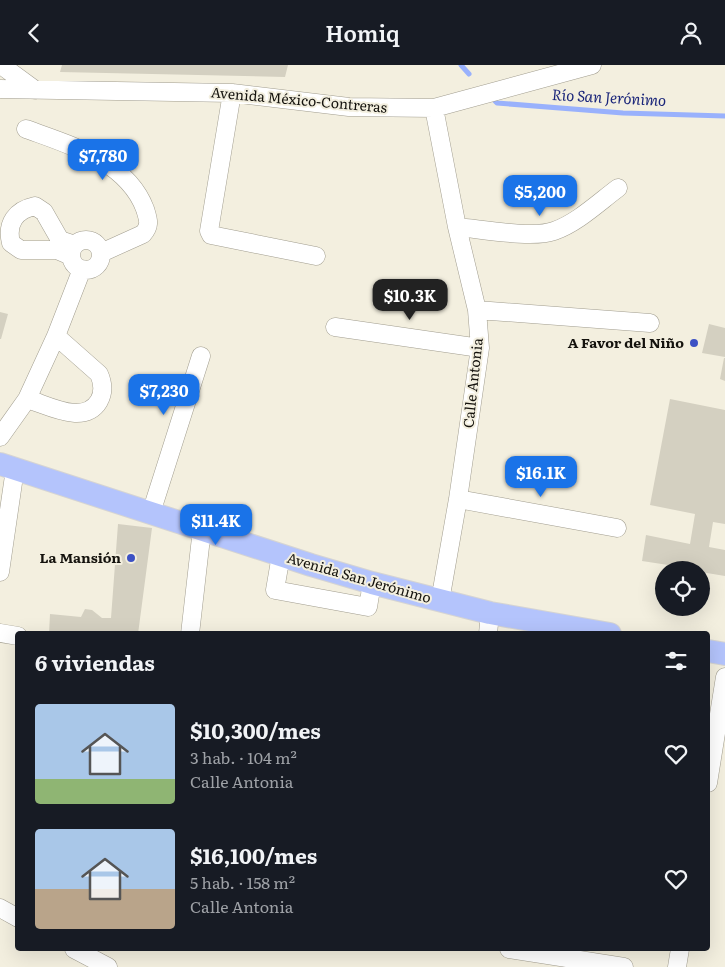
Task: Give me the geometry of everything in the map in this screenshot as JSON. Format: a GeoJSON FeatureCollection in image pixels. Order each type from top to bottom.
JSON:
{"type":"FeatureCollection","features":[{"type":"Feature","properties":{"kind":"main road","name":"Avenida San Jerónimo"},"geometry":{"type":"LineString","coordinates":[[8,466],[281,555],[372,583],[440,601],[489,623],[577,631]]}},
{"type":"Feature","properties":{"kind":"main road"},"geometry":{"type":"LineString","coordinates":[[710,651],[725,654]]}},
{"type":"Feature","properties":{"kind":"street"},"geometry":{"type":"LineString","coordinates":[[1,65],[35,90]]}},
{"type":"Feature","properties":{"kind":"street","name":"Avenida México-Contreras"},"geometry":{"type":"LineString","coordinates":[[0,89],[232,93],[349,107],[434,109],[592,65]]}},
{"type":"Feature","properties":{"kind":"street"},"geometry":{"type":"LineString","coordinates":[[232,93],[209,231],[211,235],[316,256]]}},
{"type":"Feature","properties":{"kind":"street","name":"Calle Antonia"},"geometry":{"type":"LineString","coordinates":[[434,109],[457,227],[477,310],[480,348],[458,499],[440,601]]}},
{"type":"Feature","properties":{"kind":"street"},"geometry":{"type":"LineString","coordinates":[[26,129],[83,150],[113,168],[138,192],[149,221],[147,229],[143,234],[101,253]]}},
{"type":"Feature","properties":{"kind":"street"},"geometry":{"type":"LineString","coordinates":[[457,227],[531,234],[552,232],[570,224],[618,188]]}},
{"type":"Feature","properties":{"kind":"street"},"geometry":{"type":"LineString","coordinates":[[0,437],[27,399],[56,336],[76,257],[85,240],[100,248],[101,253],[98,265],[88,270],[76,257]]}},
{"type":"Feature","properties":{"kind":"street"},"geometry":{"type":"LineString","coordinates":[[477,310],[650,323]]}},
{"type":"Feature","properties":{"kind":"street"},"geometry":{"type":"LineString","coordinates":[[335,327],[480,348]]}},
{"type":"Feature","properties":{"kind":"street"},"geometry":{"type":"LineString","coordinates":[[27,399],[75,413],[82,413],[94,407],[102,396],[102,381],[99,375],[56,336]]}},
{"type":"Feature","properties":{"kind":"street"},"geometry":{"type":"LineString","coordinates":[[151,513],[201,356]]}},
{"type":"Feature","properties":{"kind":"street"},"geometry":{"type":"LineString","coordinates":[[0,572],[8,466]]}},
{"type":"Feature","properties":{"kind":"street"},"geometry":{"type":"LineString","coordinates":[[458,499],[617,528]]}},
{"type":"Feature","properties":{"kind":"street"},"geometry":{"type":"LineString","coordinates":[[190,631],[202,529]]}},
{"type":"Feature","properties":{"kind":"street"},"geometry":{"type":"LineString","coordinates":[[281,555],[276,590],[368,607],[372,583]]}},
{"type":"Feature","properties":{"kind":"street"},"geometry":{"type":"LineString","coordinates":[[0,633],[15,636]]}},
{"type":"Feature","properties":{"kind":"street"},"geometry":{"type":"LineString","coordinates":[[710,771],[725,677]]}},
{"type":"Feature","properties":{"kind":"street"},"geometry":{"type":"LineString","coordinates":[[0,908],[15,916]]}},
{"type":"Feature","properties":{"kind":"street"},"geometry":{"type":"LineString","coordinates":[[78,951],[108,967]]}},
{"type":"Feature","properties":{"kind":"street"},"geometry":{"type":"LineString","coordinates":[[522,951],[624,967]]}},
{"type":"Feature","properties":{"kind":"street"},"geometry":{"type":"LineString","coordinates":[[677,967],[680,951]]}},
{"type":"Feature","properties":{"kind":"building"},"geometry":{"type":"Polygon","coordinates":[[[62,65],[288,65],[285,77],[60,72],[62,65]]]}},
{"type":"Feature","properties":{"kind":"building"},"geometry":{"type":"Polygon","coordinates":[[[0,312],[8,314],[1,339],[0,339],[0,312]]]}},
{"type":"Feature","properties":{"kind":"building","name":"A Favor del Niño"},"geometry":{"type":"Polygon","coordinates":[[[709,324],[725,328],[725,357],[702,353],[709,324]]]}},
{"type":"Feature","properties":{"kind":"building"},"geometry":{"type":"Polygon","coordinates":[[[725,358],[725,381],[720,379],[725,358]]]}},
{"type":"Feature","properties":{"kind":"building"},"geometry":{"type":"Polygon","coordinates":[[[670,399],[725,410],[725,524],[713,522],[709,547],[725,550],[725,576],[710,574],[710,561],[655,561],[655,563],[642,561],[646,535],[690,544],[695,514],[650,505],[670,399]]]}},
{"type":"Feature","properties":{"kind":"building","name":"La Mansión"},"geometry":{"type":"Polygon","coordinates":[[[118,524],[152,528],[138,631],[49,631],[50,614],[81,617],[85,609],[92,610],[102,618],[111,618],[118,524]]]}},
{"type":"Feature","properties":{"kind":"waterway","name":"Río San Jerónimo"},"geometry":{"type":"LineString","coordinates":[[461,65],[469,74]]}},
{"type":"Feature","properties":{"kind":"waterway","name":"Río San Jerónimo"},"geometry":{"type":"LineString","coordinates":[[493,99],[497,103],[623,113],[725,116]]}},
{"type":"Feature","properties":{"kind":"place","name":"A Favor del Niño"},"geometry":{"type":"Point","coordinates":[694,343]}},
{"type":"Feature","properties":{"kind":"place","name":"La Mansión"},"geometry":{"type":"Point","coordinates":[131,558]}}]}
